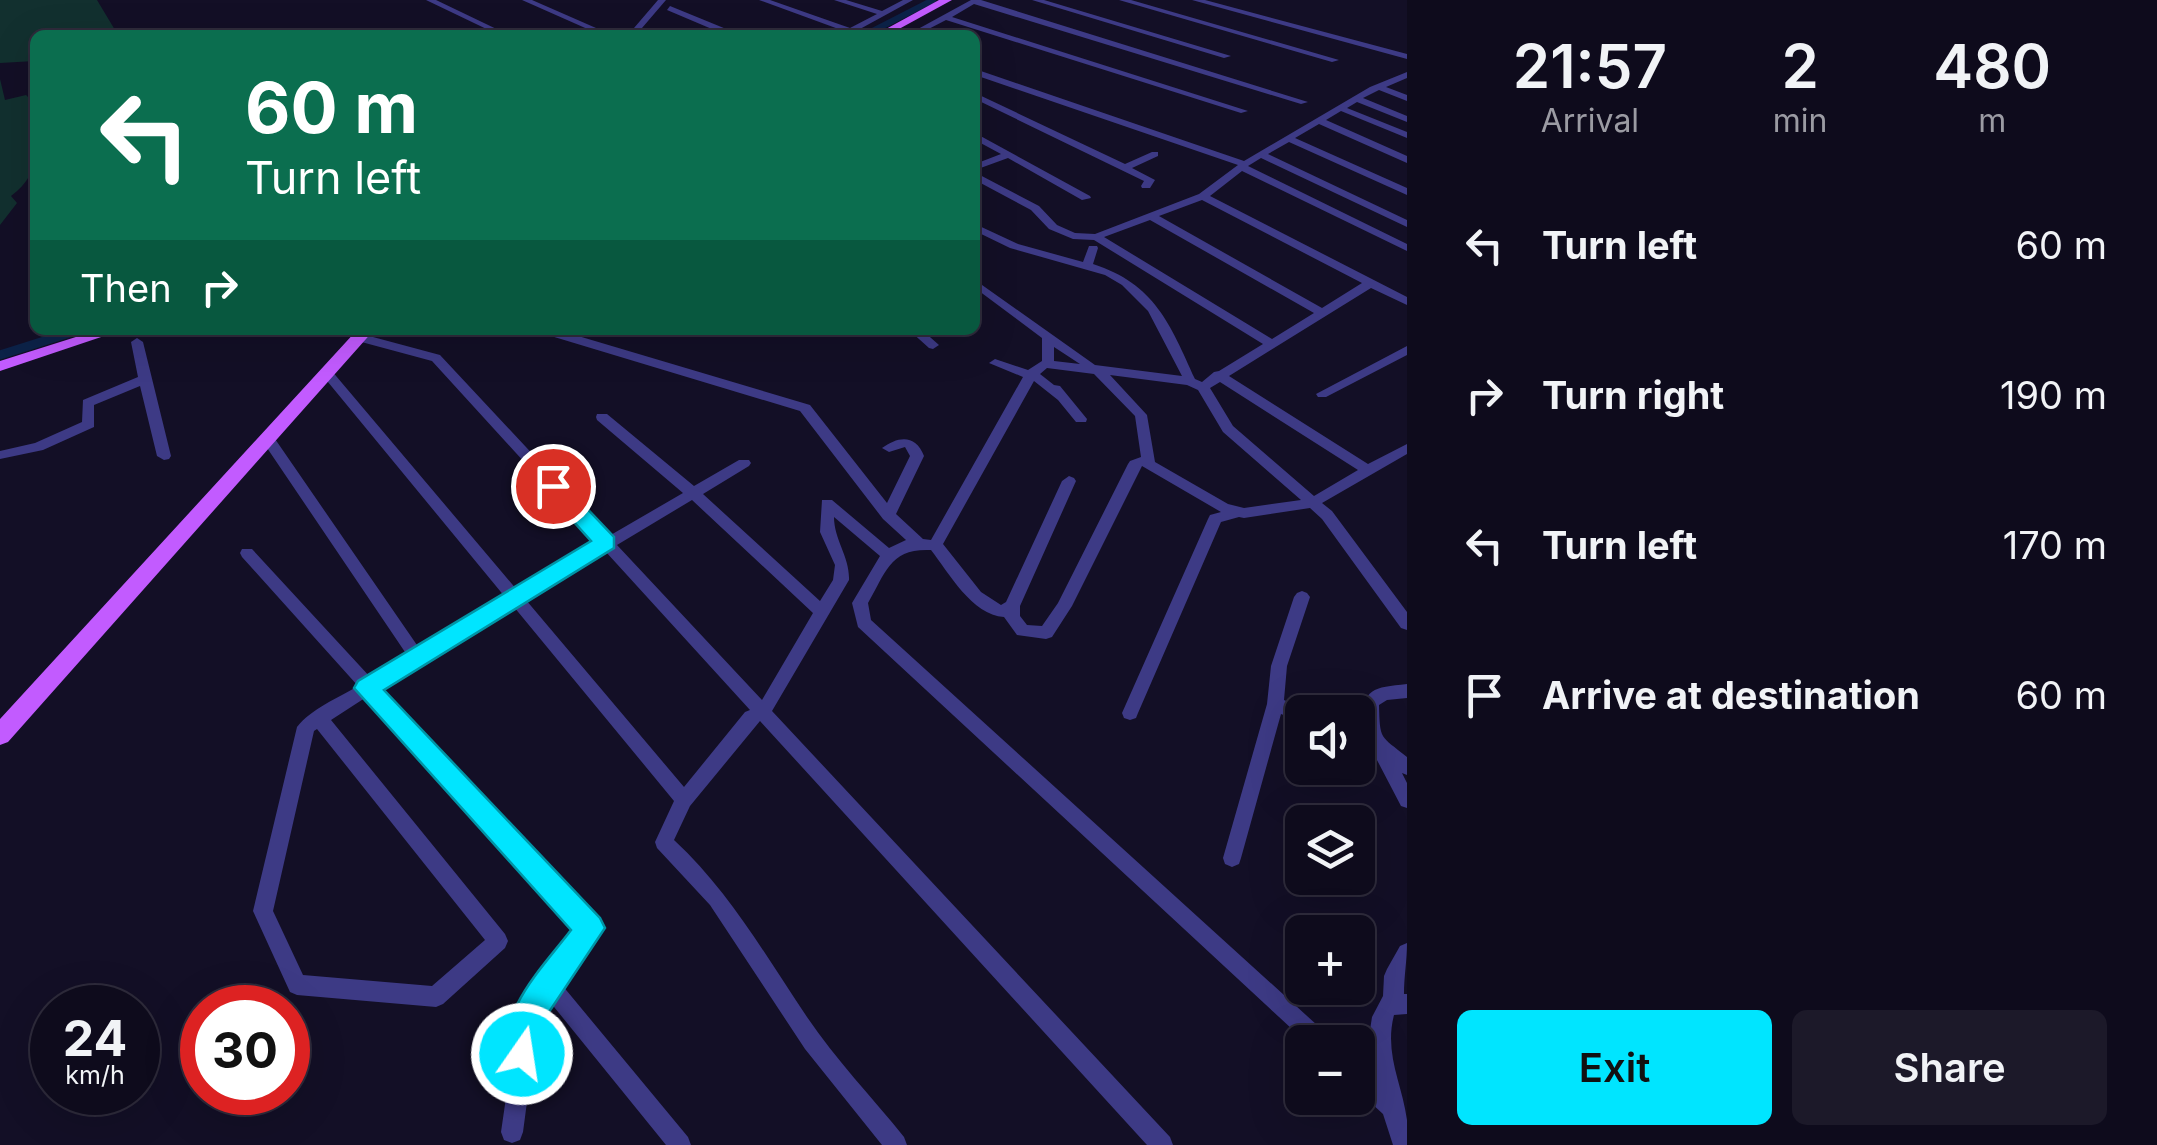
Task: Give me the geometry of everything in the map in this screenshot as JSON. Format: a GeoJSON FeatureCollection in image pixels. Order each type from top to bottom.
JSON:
{"type":"FeatureCollection","features":[{"type":"Feature","properties":{"kind":"main road"},"geometry":{"type":"LineString","coordinates":[[890,30],[944,2]]}},
{"type":"Feature","properties":{"kind":"main road"},"geometry":{"type":"LineString","coordinates":[[0,366],[98,335]]}},
{"type":"Feature","properties":{"kind":"main road"},"geometry":{"type":"LineString","coordinates":[[0,735],[361,335]]}},
{"type":"Feature","properties":{"kind":"street"},"geometry":{"type":"LineString","coordinates":[[430,0],[493,30]]}},
{"type":"Feature","properties":{"kind":"street"},"geometry":{"type":"LineString","coordinates":[[526,0],[596,30]]}},
{"type":"Feature","properties":{"kind":"street"},"geometry":{"type":"LineString","coordinates":[[636,30],[662,0]]}},
{"type":"Feature","properties":{"kind":"street"},"geometry":{"type":"LineString","coordinates":[[763,0],[839,30]]}},
{"type":"Feature","properties":{"kind":"street"},"geometry":{"type":"LineString","coordinates":[[838,0],[884,14]]}},
{"type":"Feature","properties":{"kind":"street"},"geometry":{"type":"LineString","coordinates":[[853,30],[909,0]]}},
{"type":"Feature","properties":{"kind":"street"},"geometry":{"type":"LineString","coordinates":[[1036,0],[1227,56]]}},
{"type":"Feature","properties":{"kind":"street"},"geometry":{"type":"LineString","coordinates":[[1123,0],[1336,60]]}},
{"type":"Feature","properties":{"kind":"street"},"geometry":{"type":"LineString","coordinates":[[1196,0],[1407,57]]}},
{"type":"Feature","properties":{"kind":"street"},"geometry":{"type":"LineString","coordinates":[[921,30],[976,1],[1304,102]]}},
{"type":"Feature","properties":{"kind":"street"},"geometry":{"type":"LineString","coordinates":[[944,2],[959,10]]}},
{"type":"Feature","properties":{"kind":"street"},"geometry":{"type":"LineString","coordinates":[[709,30],[671,12],[719,30]]}},
{"type":"Feature","properties":{"kind":"street"},"geometry":{"type":"LineString","coordinates":[[946,17],[1244,111]]}},
{"type":"Feature","properties":{"kind":"street"},"geometry":{"type":"LineString","coordinates":[[1291,24],[1287,38],[1295,48]]}},
{"type":"Feature","properties":{"kind":"street"},"geometry":{"type":"LineString","coordinates":[[980,73],[1244,165],[1407,248]]}},
{"type":"Feature","properties":{"kind":"street"},"geometry":{"type":"LineString","coordinates":[[1087,266],[1094,243],[1203,196],[1244,165],[1407,74]]}},
{"type":"Feature","properties":{"kind":"street"},"geometry":{"type":"LineString","coordinates":[[980,91],[996,78]]}},
{"type":"Feature","properties":{"kind":"street"},"geometry":{"type":"LineString","coordinates":[[980,93],[1011,84]]}},
{"type":"Feature","properties":{"kind":"street"},"geometry":{"type":"LineString","coordinates":[[1380,86],[1407,98]]}},
{"type":"Feature","properties":{"kind":"street"},"geometry":{"type":"LineString","coordinates":[[980,96],[1150,180],[1146,186]]}},
{"type":"Feature","properties":{"kind":"street"},"geometry":{"type":"LineString","coordinates":[[1358,99],[1407,119]]}},
{"type":"Feature","properties":{"kind":"street"},"geometry":{"type":"LineString","coordinates":[[1343,108],[1407,135]]}},
{"type":"Feature","properties":{"kind":"street"},"geometry":{"type":"LineString","coordinates":[[1322,122],[1407,160]]}},
{"type":"Feature","properties":{"kind":"street"},"geometry":{"type":"LineString","coordinates":[[980,139],[1086,198]]}},
{"type":"Feature","properties":{"kind":"street"},"geometry":{"type":"LineString","coordinates":[[1291,140],[1407,192]]}},
{"type":"Feature","properties":{"kind":"street"},"geometry":{"type":"LineString","coordinates":[[1124,168],[1155,154]]}},
{"type":"Feature","properties":{"kind":"street"},"geometry":{"type":"LineString","coordinates":[[980,165],[1008,155]]}},
{"type":"Feature","properties":{"kind":"street"},"geometry":{"type":"LineString","coordinates":[[1262,155],[1407,224]]}},
{"type":"Feature","properties":{"kind":"street"},"geometry":{"type":"LineString","coordinates":[[980,179],[1035,208],[1063,232],[1094,243],[1270,342]]}},
{"type":"Feature","properties":{"kind":"street"},"geometry":{"type":"LineString","coordinates":[[1203,196],[1407,302]]}},
{"type":"Feature","properties":{"kind":"street"},"geometry":{"type":"LineString","coordinates":[[1152,217],[1320,311]]}},
{"type":"Feature","properties":{"kind":"street"},"geometry":{"type":"LineString","coordinates":[[980,229],[1020,248],[1044,266],[1056,268],[1061,260],[1120,275],[1152,305],[1196,384],[1228,429],[1327,515],[1407,624]]}},
{"type":"Feature","properties":{"kind":"street"},"geometry":{"type":"LineString","coordinates":[[995,363],[1094,368],[1196,384],[1218,375],[1370,283]]}},
{"type":"Feature","properties":{"kind":"street"},"geometry":{"type":"LineString","coordinates":[[980,287],[1094,368],[1141,415],[1150,464]]}},
{"type":"Feature","properties":{"kind":"street"},"geometry":{"type":"LineString","coordinates":[[366,335],[436,358],[1162,1145]]}},
{"type":"Feature","properties":{"kind":"street"},"geometry":{"type":"LineString","coordinates":[[562,335],[805,408],[888,515],[926,544],[991,609],[1002,612],[1012,606]]}},
{"type":"Feature","properties":{"kind":"street"},"geometry":{"type":"LineString","coordinates":[[922,335],[933,345]]}},
{"type":"Feature","properties":{"kind":"street"},"geometry":{"type":"LineString","coordinates":[[1048,337],[1051,347],[1043,368],[926,544],[888,555],[860,603],[864,623],[1301,1025]]}},
{"type":"Feature","properties":{"kind":"street"},"geometry":{"type":"LineString","coordinates":[[137,342],[164,456]]}},
{"type":"Feature","properties":{"kind":"street"},"geometry":{"type":"LineString","coordinates":[[1322,394],[1407,350]]}},
{"type":"Feature","properties":{"kind":"street"},"geometry":{"type":"LineString","coordinates":[[1043,368],[1059,396],[1081,419]]}},
{"type":"Feature","properties":{"kind":"street"},"geometry":{"type":"LineString","coordinates":[[1043,368],[1059,396]]}},
{"type":"Feature","properties":{"kind":"street"},"geometry":{"type":"LineString","coordinates":[[327,373],[684,800]]}},
{"type":"Feature","properties":{"kind":"street"},"geometry":{"type":"LineString","coordinates":[[1218,375],[1367,470]]}},
{"type":"Feature","properties":{"kind":"street"},"geometry":{"type":"LineString","coordinates":[[0,455],[38,447],[89,424],[88,403],[144,378]]}},
{"type":"Feature","properties":{"kind":"street"},"geometry":{"type":"LineString","coordinates":[[602,417],[693,493],[823,614]]}},
{"type":"Feature","properties":{"kind":"street"},"geometry":{"type":"LineString","coordinates":[[268,439],[417,657]]}},
{"type":"Feature","properties":{"kind":"street"},"geometry":{"type":"LineString","coordinates":[[888,515],[917,456],[914,446],[906,442],[889,448]]}},
{"type":"Feature","properties":{"kind":"street"},"geometry":{"type":"LineString","coordinates":[[1130,712],[1216,518],[1312,503],[1407,448]]}},
{"type":"Feature","properties":{"kind":"street"},"geometry":{"type":"LineString","coordinates":[[319,718],[498,942],[436,997],[297,985],[262,911],[306,726],[366,688],[606,542],[744,463]]}},
{"type":"Feature","properties":{"kind":"street"},"geometry":{"type":"LineString","coordinates":[[1069,480],[1012,606],[1012,618],[1024,631],[1046,633],[1064,606],[1135,464],[1150,464],[1234,513]]}},
{"type":"Feature","properties":{"kind":"street"},"geometry":{"type":"LineString","coordinates":[[888,555],[828,503],[828,532],[842,565],[841,580],[762,712],[751,717],[684,800],[664,842],[689,864],[760,956],[788,1008],[896,1145]]}},
{"type":"Feature","properties":{"kind":"street"},"geometry":{"type":"LineString","coordinates":[[247,553],[366,688],[590,928],[528,1015],[512,1132]]}},
{"type":"Feature","properties":{"kind":"street"},"geometry":{"type":"LineString","coordinates":[[1232,858],[1276,704],[1279,666],[1302,597]]}},
{"type":"Feature","properties":{"kind":"street"},"geometry":{"type":"LineString","coordinates":[[1375,699],[1383,694],[1407,691]]}},
{"type":"Feature","properties":{"kind":"street"},"geometry":{"type":"LineString","coordinates":[[1276,704],[1285,708]]}},
{"type":"Feature","properties":{"kind":"street"},"geometry":{"type":"LineString","coordinates":[[1375,740],[1407,767]]}},
{"type":"Feature","properties":{"kind":"street"},"geometry":{"type":"LineString","coordinates":[[1375,745],[1407,800]]}},
{"type":"Feature","properties":{"kind":"street"},"geometry":{"type":"LineString","coordinates":[[1404,1145],[1376,1046],[1380,1021],[1388,1004],[1400,1004],[1394,976],[1407,953]]}},
{"type":"Feature","properties":{"kind":"street"},"geometry":{"type":"LineString","coordinates":[[549,985],[680,1145]]}},
{"type":"Feature","properties":{"kind":"street"},"geometry":{"type":"LineString","coordinates":[[1375,1091],[1392,1106]]}},
{"type":"Feature","properties":{"kind":"green space"},"geometry":{"type":"Polygon","coordinates":[[[0,0],[97,0],[115,30],[30,30],[30,61],[0,63],[0,0]]]}},
{"type":"Feature","properties":{"kind":"green space"},"geometry":{"type":"Polygon","coordinates":[[[0,79],[5,100],[26,95],[30,99],[30,175],[11,196],[17,203],[0,225],[0,79]]]}},
{"type":"Feature","properties":{"kind":"waterway"},"geometry":{"type":"LineString","coordinates":[[875,30],[933,0]]}},
{"type":"Feature","properties":{"kind":"waterway"},"geometry":{"type":"LineString","coordinates":[[0,355],[63,335]]}},
{"type":"Feature","properties":{"kind":"route"},"geometry":{"type":"LineString","coordinates":[[522,1054],[528,1015],[590,928],[366,688],[606,542],[553,486]]}}]}
